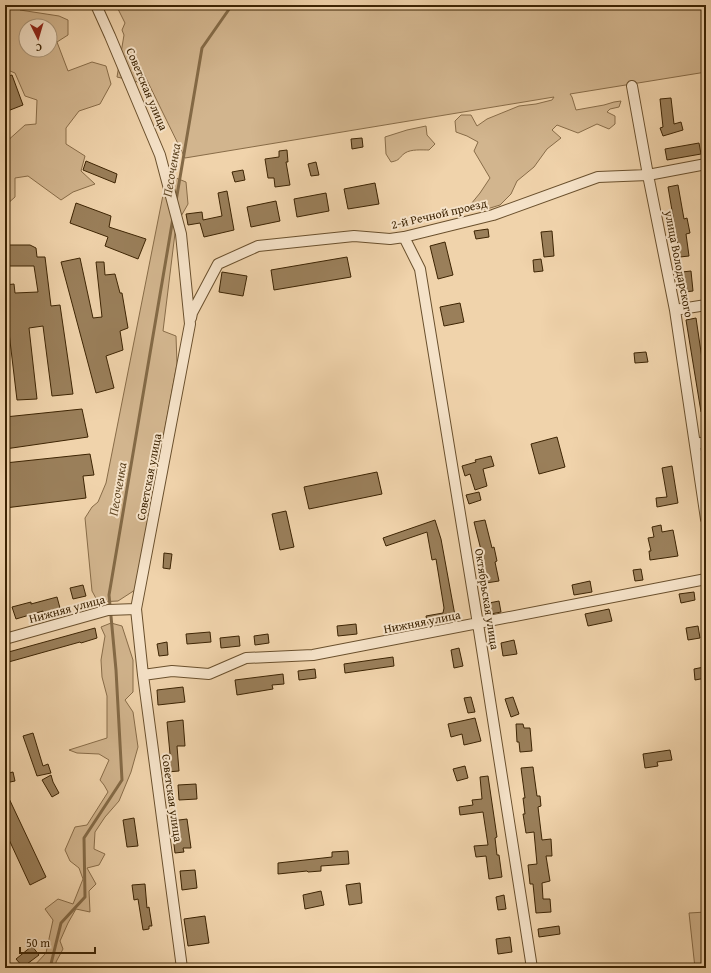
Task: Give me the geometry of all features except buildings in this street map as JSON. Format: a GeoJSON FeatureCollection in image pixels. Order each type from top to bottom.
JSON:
{"type":"FeatureCollection","features":[{"type":"Feature","properties":{"kind":"street","name":"Советская улица"},"geometry":{"type":"LineString","coordinates":[[96,5],[160,155],[181,234],[190,324],[136,609],[143,675],[182,968]]}},
{"type":"Feature","properties":{"kind":"street","name":"улица Володарского"},"geometry":{"type":"LineString","coordinates":[[632,86],[675,310],[706,519]]}},
{"type":"Feature","properties":{"kind":"street","name":"2-й Речной проезд"},"geometry":{"type":"LineString","coordinates":[[190,324],[192,313],[218,264],[258,246],[354,236],[390,239],[404,237],[493,215],[598,177],[648,175],[706,164]]}},
{"type":"Feature","properties":{"kind":"street","name":"Октябрьская улица"},"geometry":{"type":"LineString","coordinates":[[404,237],[420,269],[532,968]]}},
{"type":"Feature","properties":{"kind":"street"},"geometry":{"type":"LineString","coordinates":[[675,310],[706,305]]}},
{"type":"Feature","properties":{"kind":"street"},"geometry":{"type":"LineString","coordinates":[[696,444],[706,442]]}},
{"type":"Feature","properties":{"kind":"street","name":"Нижняя улица"},"geometry":{"type":"LineString","coordinates":[[143,675],[172,671],[208,674],[246,658],[313,655],[706,579]]}},
{"type":"Feature","properties":{"kind":"street","name":"Нижняя улица"},"geometry":{"type":"LineString","coordinates":[[5,639],[108,610],[136,609]]}},
{"type":"Feature","properties":{"kind":"shaded area"},"geometry":{"type":"Polygon","coordinates":[[[5,5],[26,5],[20,10],[59,16],[68,20],[68,35],[58,41],[58,18],[18,18],[18,58],[58,58],[58,45],[68,71],[92,62],[106,66],[111,84],[100,104],[79,111],[66,128],[66,144],[85,156],[81,171],[95,184],[73,192],[61,200],[28,176],[15,178],[15,197],[5,206],[5,143],[25,125],[36,124],[37,100],[25,96],[15,73],[5,69],[5,5]]]}},
{"type":"Feature","properties":{"kind":"shaded area"},"geometry":{"type":"Polygon","coordinates":[[[116,5],[706,5],[706,72],[570,94],[576,110],[621,101],[619,107],[610,109],[607,112],[615,116],[615,124],[609,129],[597,124],[578,133],[557,125],[552,130],[561,138],[547,149],[534,167],[517,181],[511,194],[500,205],[487,209],[474,210],[471,204],[490,178],[474,151],[478,142],[456,132],[455,121],[461,115],[471,115],[477,126],[487,119],[519,106],[552,100],[554,97],[185,158],[141,68],[138,82],[117,77],[124,35],[122,30],[125,23],[116,5]]]}},
{"type":"Feature","properties":{"kind":"shaded area"},"geometry":{"type":"Polygon","coordinates":[[[426,126],[427,135],[435,144],[429,150],[410,151],[398,160],[391,162],[386,154],[385,137],[426,126]]]}},
{"type":"Feature","properties":{"kind":"shaded area"},"geometry":{"type":"Polygon","coordinates":[[[176,178],[186,182],[188,204],[176,225],[163,331],[176,336],[177,364],[135,590],[118,601],[98,602],[92,591],[85,518],[92,507],[98,502],[106,483],[165,185],[176,178]]]}},
{"type":"Feature","properties":{"kind":"shaded area"},"geometry":{"type":"Polygon","coordinates":[[[111,623],[122,626],[133,660],[133,692],[125,700],[133,712],[138,747],[131,772],[119,801],[105,817],[95,832],[94,849],[105,854],[99,865],[87,868],[96,884],[89,891],[90,912],[76,909],[60,941],[63,949],[56,962],[56,968],[32,968],[46,953],[53,920],[45,909],[58,899],[73,904],[83,879],[79,868],[70,861],[65,850],[75,827],[87,825],[108,792],[100,780],[109,760],[99,754],[77,753],[69,750],[107,738],[107,696],[102,677],[101,660],[105,636],[101,627],[111,623]]]}},
{"type":"Feature","properties":{"kind":"shaded area"},"geometry":{"type":"Polygon","coordinates":[[[706,912],[706,968],[695,968],[689,913],[706,912]]]}},
{"type":"Feature","properties":{"kind":"waterway","name":"Песоченка"},"geometry":{"type":"LineString","coordinates":[[176,201],[202,48],[232,5]]}},
{"type":"Feature","properties":{"kind":"waterway","name":"Песоченка"},"geometry":{"type":"LineString","coordinates":[[50,968],[61,923],[85,897],[84,838],[122,780],[116,670],[109,595],[173,218]]}}]}
